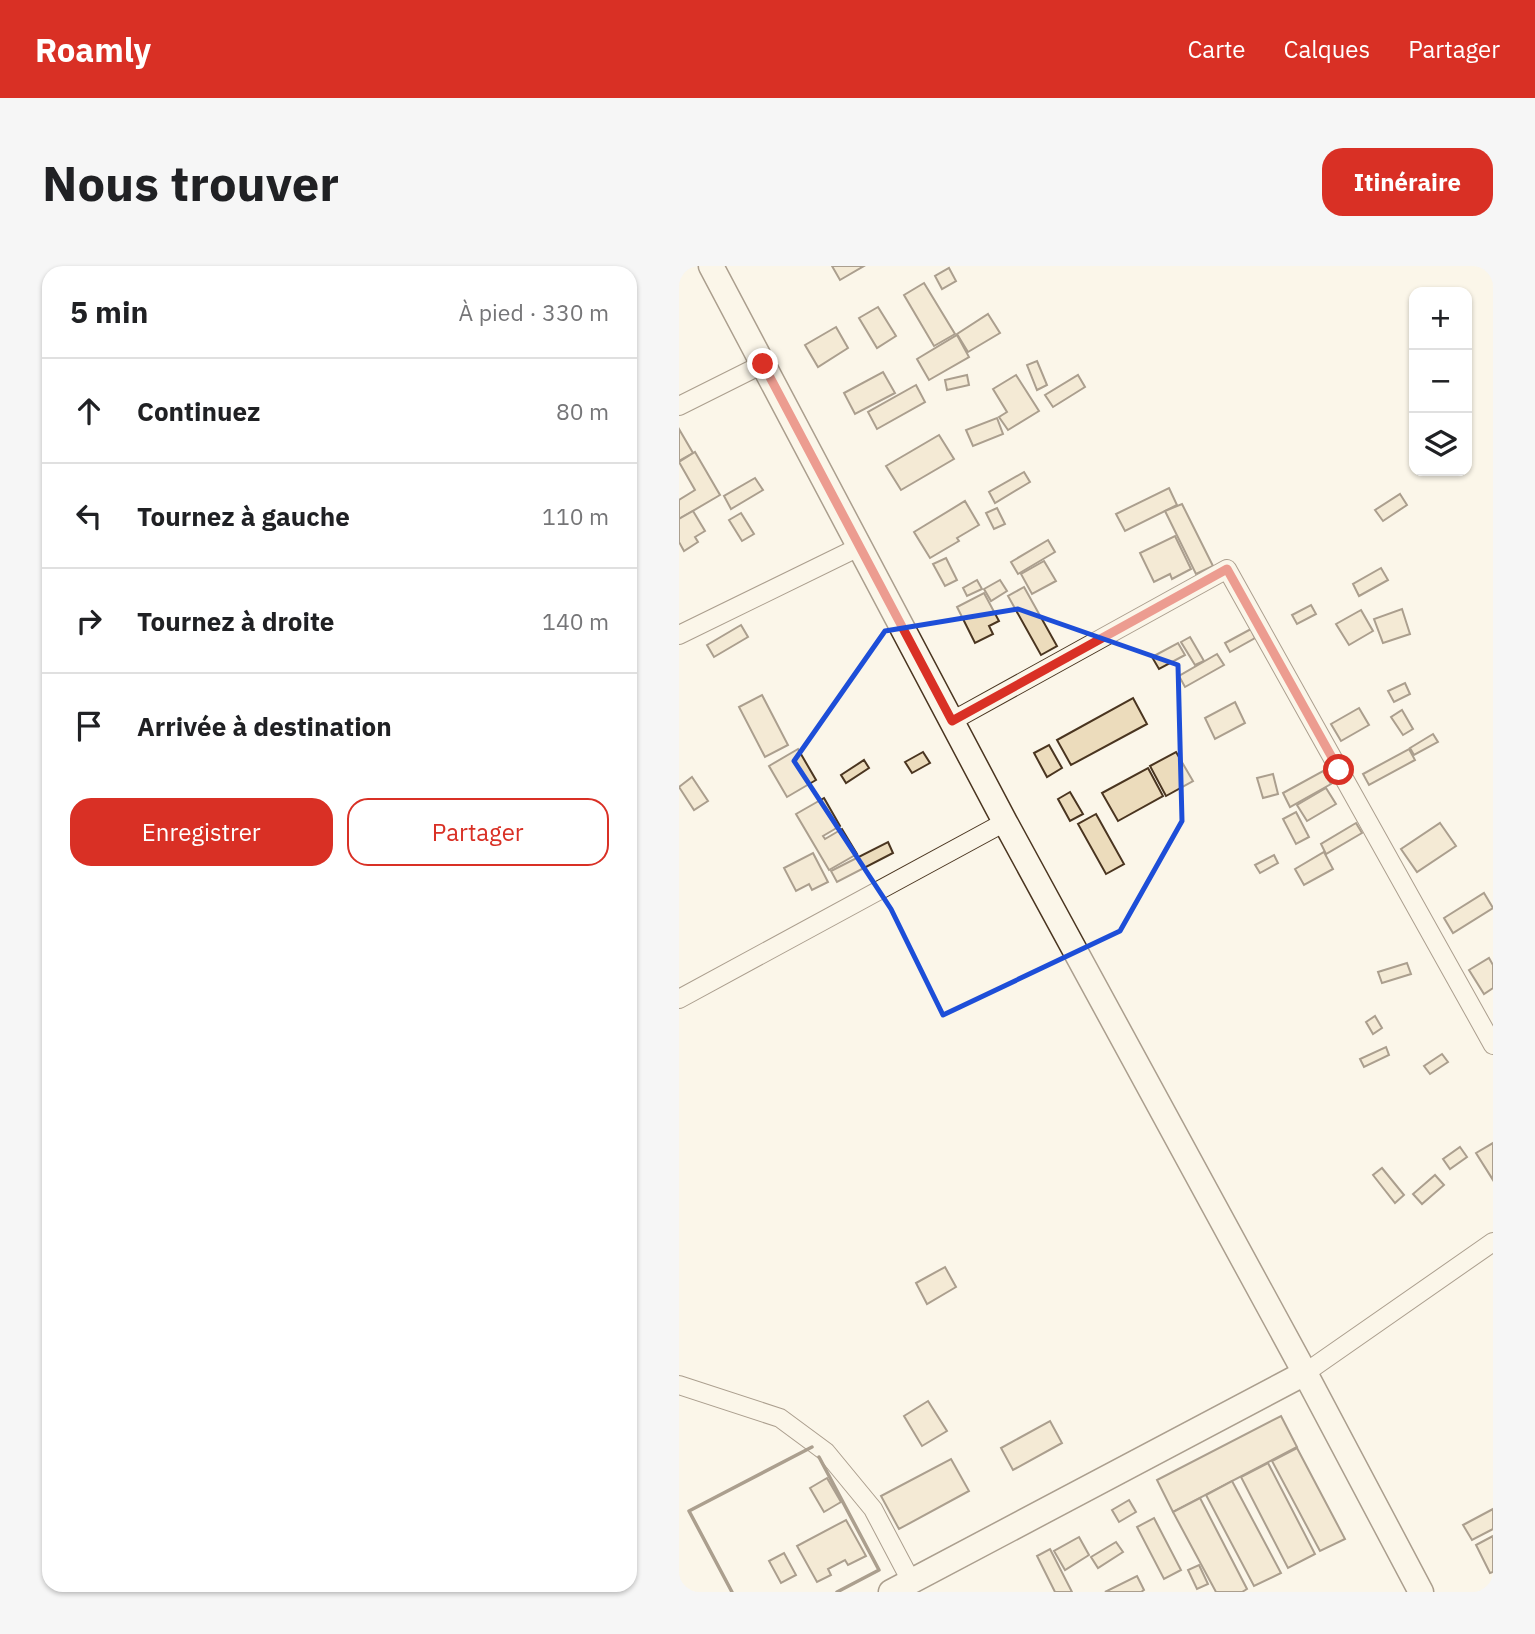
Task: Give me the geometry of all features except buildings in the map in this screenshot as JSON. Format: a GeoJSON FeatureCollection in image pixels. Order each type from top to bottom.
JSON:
{"type":"FeatureCollection","features":[{"type":"Feature","properties":{"kind":"street"},"geometry":{"type":"LineString","coordinates":[[711,266],[1005,822],[1421,1592]]}},
{"type":"Feature","properties":{"kind":"street"},"geometry":{"type":"LineString","coordinates":[[679,406],[763,364]]}},
{"type":"Feature","properties":{"kind":"street"},"geometry":{"type":"LineString","coordinates":[[679,635],[859,547]]}},
{"type":"Feature","properties":{"kind":"street"},"geometry":{"type":"LineString","coordinates":[[952,721],[1227,569],[1493,1045]]}},
{"type":"Feature","properties":{"kind":"street"},"geometry":{"type":"LineString","coordinates":[[679,999],[1005,822]]}},
{"type":"Feature","properties":{"kind":"street"},"geometry":{"type":"LineString","coordinates":[[679,1385],[780,1418],[825,1452],[873,1509],[901,1587],[1305,1373],[1493,1242]]}},
{"type":"Feature","properties":{"kind":"highlighted area"},"geometry":{"type":"Polygon","coordinates":[[[1018,609],[1178,665],[1182,821],[1120,931],[943,1015],[891,909],[794,761],[885,631],[1018,609]]]}},
{"type":"Feature","properties":{"kind":"wall"},"geometry":{"type":"LineString","coordinates":[[732,1592],[689,1511],[812,1447]]}},
{"type":"Feature","properties":{"kind":"wall"},"geometry":{"type":"LineString","coordinates":[[819,1457],[879,1570],[837,1592]]}},
{"type":"Feature","properties":{"kind":"route"},"geometry":{"type":"LineString","coordinates":[[763,364],[952,721],[1227,569],[1339,770]]}}]}
